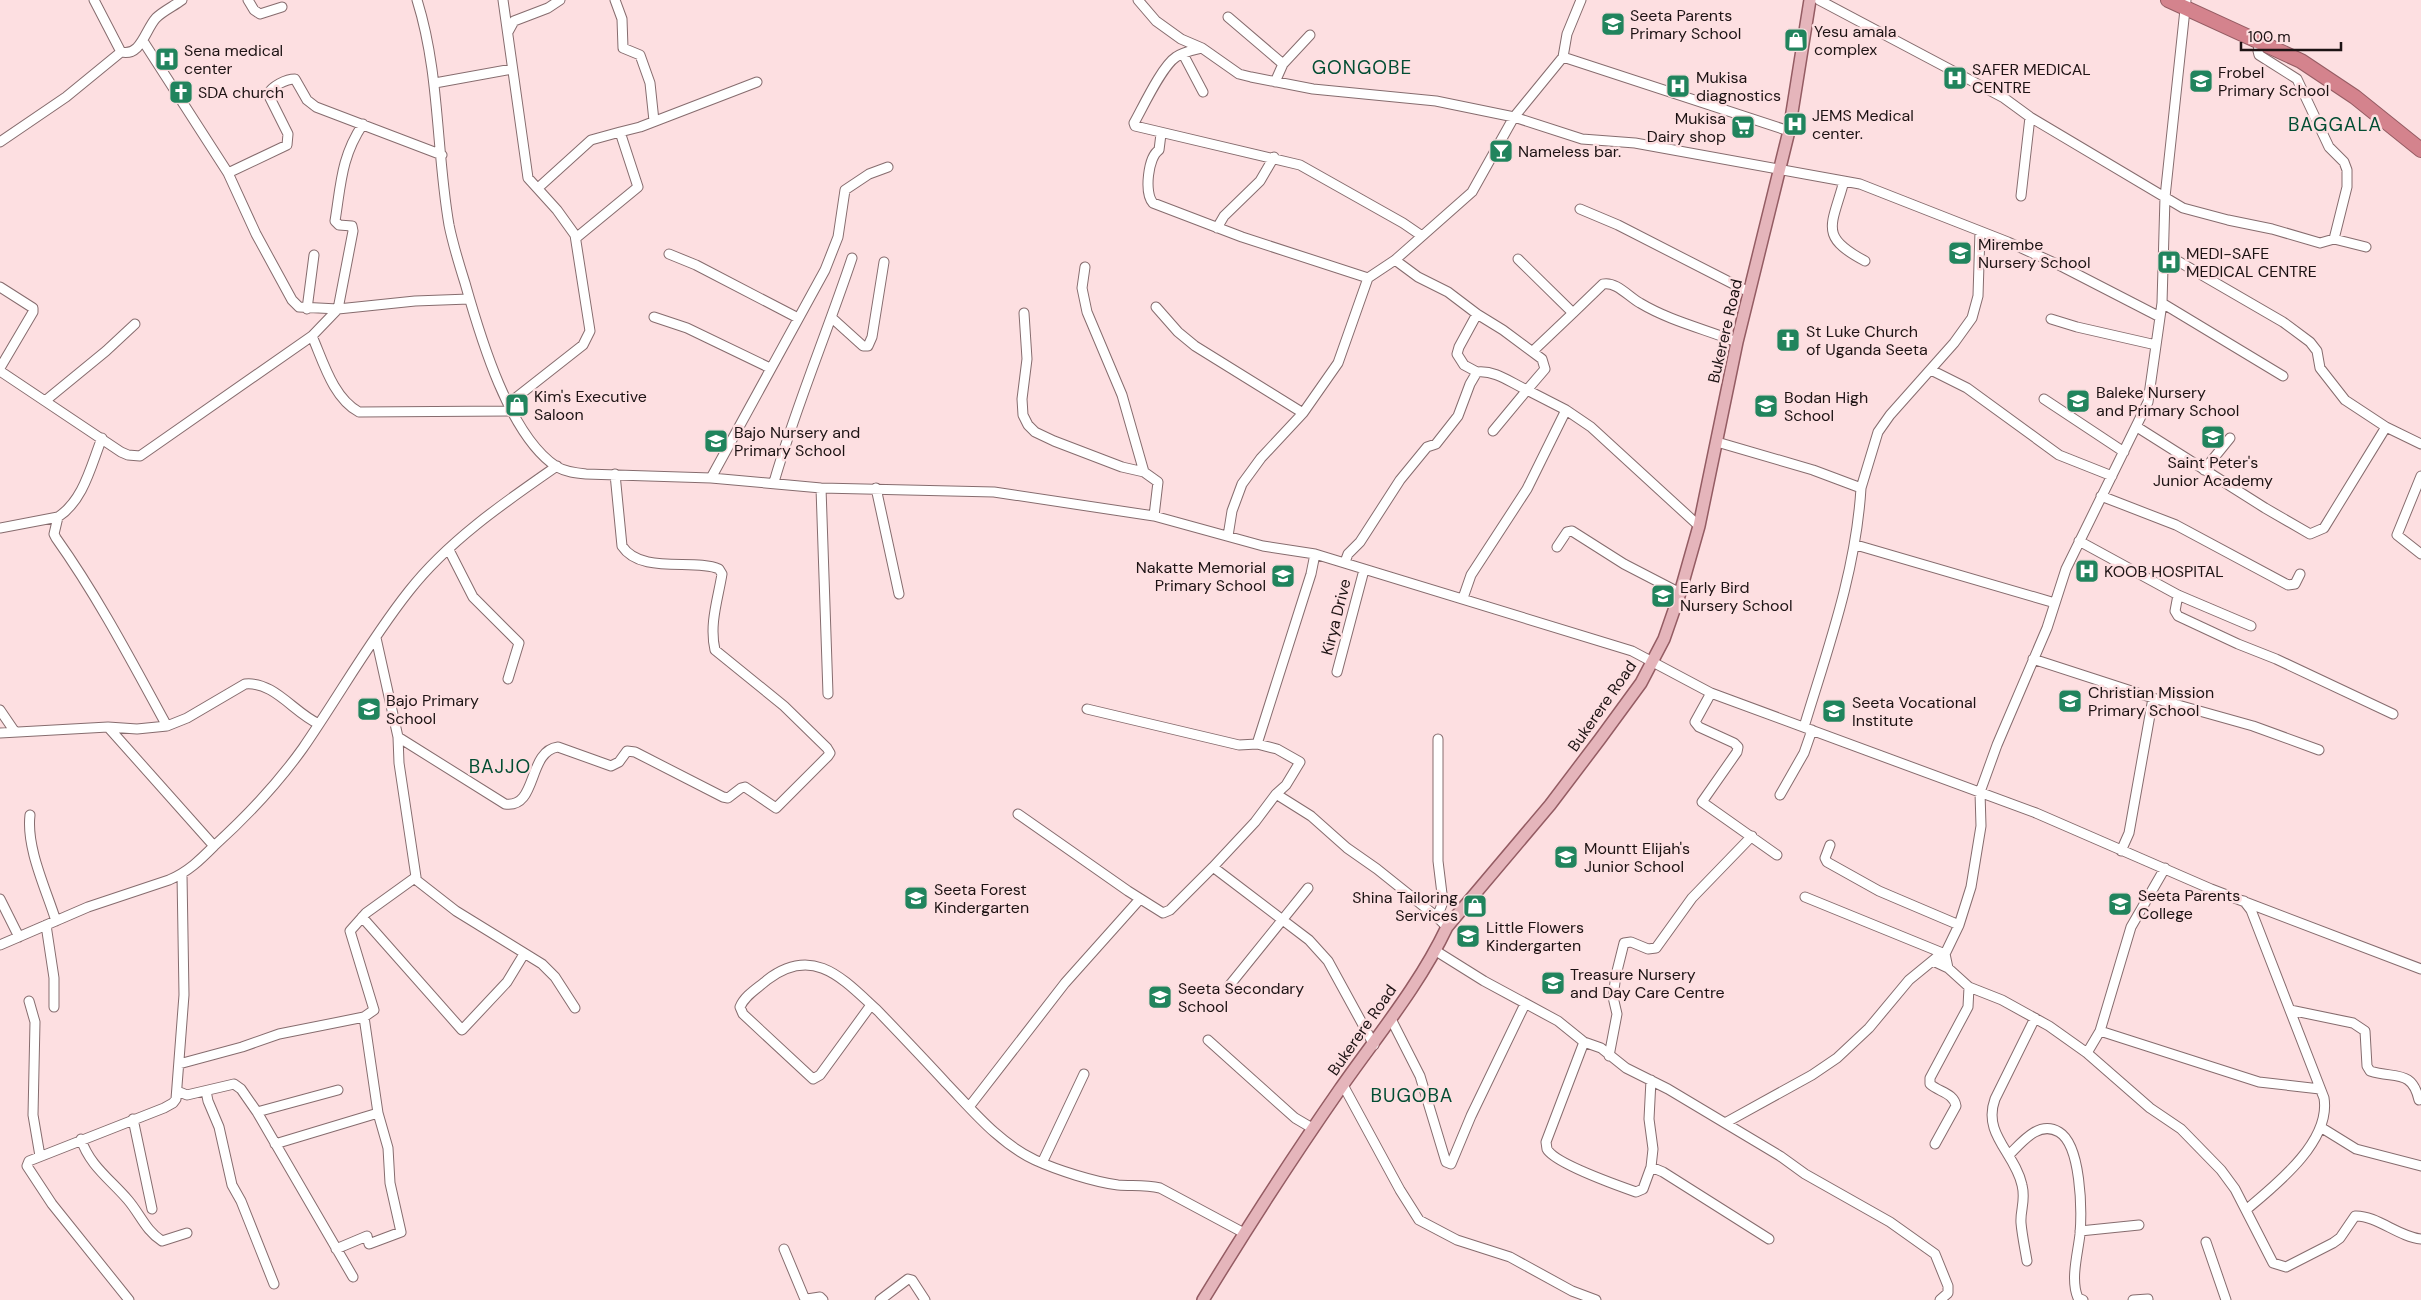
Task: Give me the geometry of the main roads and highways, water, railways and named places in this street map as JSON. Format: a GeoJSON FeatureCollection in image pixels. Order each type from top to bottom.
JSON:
{"type":"FeatureCollection","features":[{"type":"Feature","properties":{"kind":"highway"},"geometry":{"type":"LineString","coordinates":[[2168,0],[2186,4],[2280,49],[2320,72],[2355,97],[2421,150]]}},
{"type":"Feature","properties":{"kind":"main road","name":"Bukerere Road"},"geometry":{"type":"LineString","coordinates":[[1203,1300],[1312,1128],[1392,1019],[1436,951],[1447,928],[1555,798],[1627,703],[1641,683],[1664,639],[1680,593],[1699,526],[1737,342],[1778,169],[1789,131],[1810,0]]}},
{"type":"Feature","properties":{"kind":"place","name":"Seeta Parents Primary School"},"geometry":{"type":"Point","coordinates":[1613,24]}},
{"type":"Feature","properties":{"kind":"place","name":"Yesu amala complex"},"geometry":{"type":"Point","coordinates":[1796,40]}},
{"type":"Feature","properties":{"kind":"place","name":"Sena medical center"},"geometry":{"type":"Point","coordinates":[167,59]}},
{"type":"Feature","properties":{"kind":"place","name":"SAFER MEDICAL CENTRE"},"geometry":{"type":"Point","coordinates":[1955,78]}},
{"type":"Feature","properties":{"kind":"place","name":"Frobel Primary School"},"geometry":{"type":"Point","coordinates":[2201,81]}},
{"type":"Feature","properties":{"kind":"place","name":"Mukisa diagnostics"},"geometry":{"type":"Point","coordinates":[1678,86]}},
{"type":"Feature","properties":{"kind":"place","name":"SDA church"},"geometry":{"type":"Point","coordinates":[181,92]}},
{"type":"Feature","properties":{"kind":"place","name":"JEMS Medical center."},"geometry":{"type":"Point","coordinates":[1795,124]}},
{"type":"Feature","properties":{"kind":"place","name":"Mukisa Dairy shop"},"geometry":{"type":"Point","coordinates":[1743,127]}},
{"type":"Feature","properties":{"kind":"place","name":"Nameless bar."},"geometry":{"type":"Point","coordinates":[1501,151]}},
{"type":"Feature","properties":{"kind":"place","name":"Mirembe Nursery School"},"geometry":{"type":"Point","coordinates":[1960,253]}},
{"type":"Feature","properties":{"kind":"place","name":"MEDI-SAFE MEDICAL CENTRE"},"geometry":{"type":"Point","coordinates":[2169,262]}},
{"type":"Feature","properties":{"kind":"place","name":"St Luke Church of Uganda Seeta"},"geometry":{"type":"Point","coordinates":[1788,340]}},
{"type":"Feature","properties":{"kind":"place","name":"Baleke Nursery and Primary School"},"geometry":{"type":"Point","coordinates":[2078,401]}},
{"type":"Feature","properties":{"kind":"place","name":"Kim's Executive Saloon"},"geometry":{"type":"Point","coordinates":[517,405]}},
{"type":"Feature","properties":{"kind":"place","name":"Bodan High School"},"geometry":{"type":"Point","coordinates":[1766,406]}},
{"type":"Feature","properties":{"kind":"place","name":"Saint Peter's Junior Academy"},"geometry":{"type":"Point","coordinates":[2213,437]}},
{"type":"Feature","properties":{"kind":"place","name":"Bajo Nursery and Primary School"},"geometry":{"type":"Point","coordinates":[716,441]}},
{"type":"Feature","properties":{"kind":"place","name":"KOOB HOSPITAL"},"geometry":{"type":"Point","coordinates":[2087,571]}},
{"type":"Feature","properties":{"kind":"place","name":"Nakatte Memorial Primary School"},"geometry":{"type":"Point","coordinates":[1283,576]}},
{"type":"Feature","properties":{"kind":"place","name":"Early Bird Nursery School"},"geometry":{"type":"Point","coordinates":[1663,596]}},
{"type":"Feature","properties":{"kind":"place","name":"Christian Mission Primary School"},"geometry":{"type":"Point","coordinates":[2070,701]}},
{"type":"Feature","properties":{"kind":"place","name":"Bajo Primary School"},"geometry":{"type":"Point","coordinates":[369,709]}},
{"type":"Feature","properties":{"kind":"place","name":"Seeta Vocational Institute"},"geometry":{"type":"Point","coordinates":[1834,711]}},
{"type":"Feature","properties":{"kind":"place","name":"Mountt Elijah's Junior School"},"geometry":{"type":"Point","coordinates":[1566,857]}},
{"type":"Feature","properties":{"kind":"place","name":"Seeta Forest Kindergarten"},"geometry":{"type":"Point","coordinates":[916,898]}},
{"type":"Feature","properties":{"kind":"place","name":"Seeta Parents College"},"geometry":{"type":"Point","coordinates":[2120,904]}},
{"type":"Feature","properties":{"kind":"place","name":"Shina Tailoring Services"},"geometry":{"type":"Point","coordinates":[1475,906]}},
{"type":"Feature","properties":{"kind":"place","name":"Little Flowers Kindergarten"},"geometry":{"type":"Point","coordinates":[1468,936]}},
{"type":"Feature","properties":{"kind":"place","name":"Treasure Nursery and Day Care Centre"},"geometry":{"type":"Point","coordinates":[1553,983]}},
{"type":"Feature","properties":{"kind":"place","name":"Seeta Secondary School"},"geometry":{"type":"Point","coordinates":[1160,997]}},
{"type":"Feature","properties":{"kind":"district","name":"GONGOBE"},"geometry":{"type":"Point","coordinates":[1362,67]}},
{"type":"Feature","properties":{"kind":"district","name":"BAGGALA"},"geometry":{"type":"Point","coordinates":[2335,124]}},
{"type":"Feature","properties":{"kind":"district","name":"BAJJO"},"geometry":{"type":"Point","coordinates":[500,766]}},
{"type":"Feature","properties":{"kind":"district","name":"BUGOBA"},"geometry":{"type":"Point","coordinates":[1412,1095]}}]}
